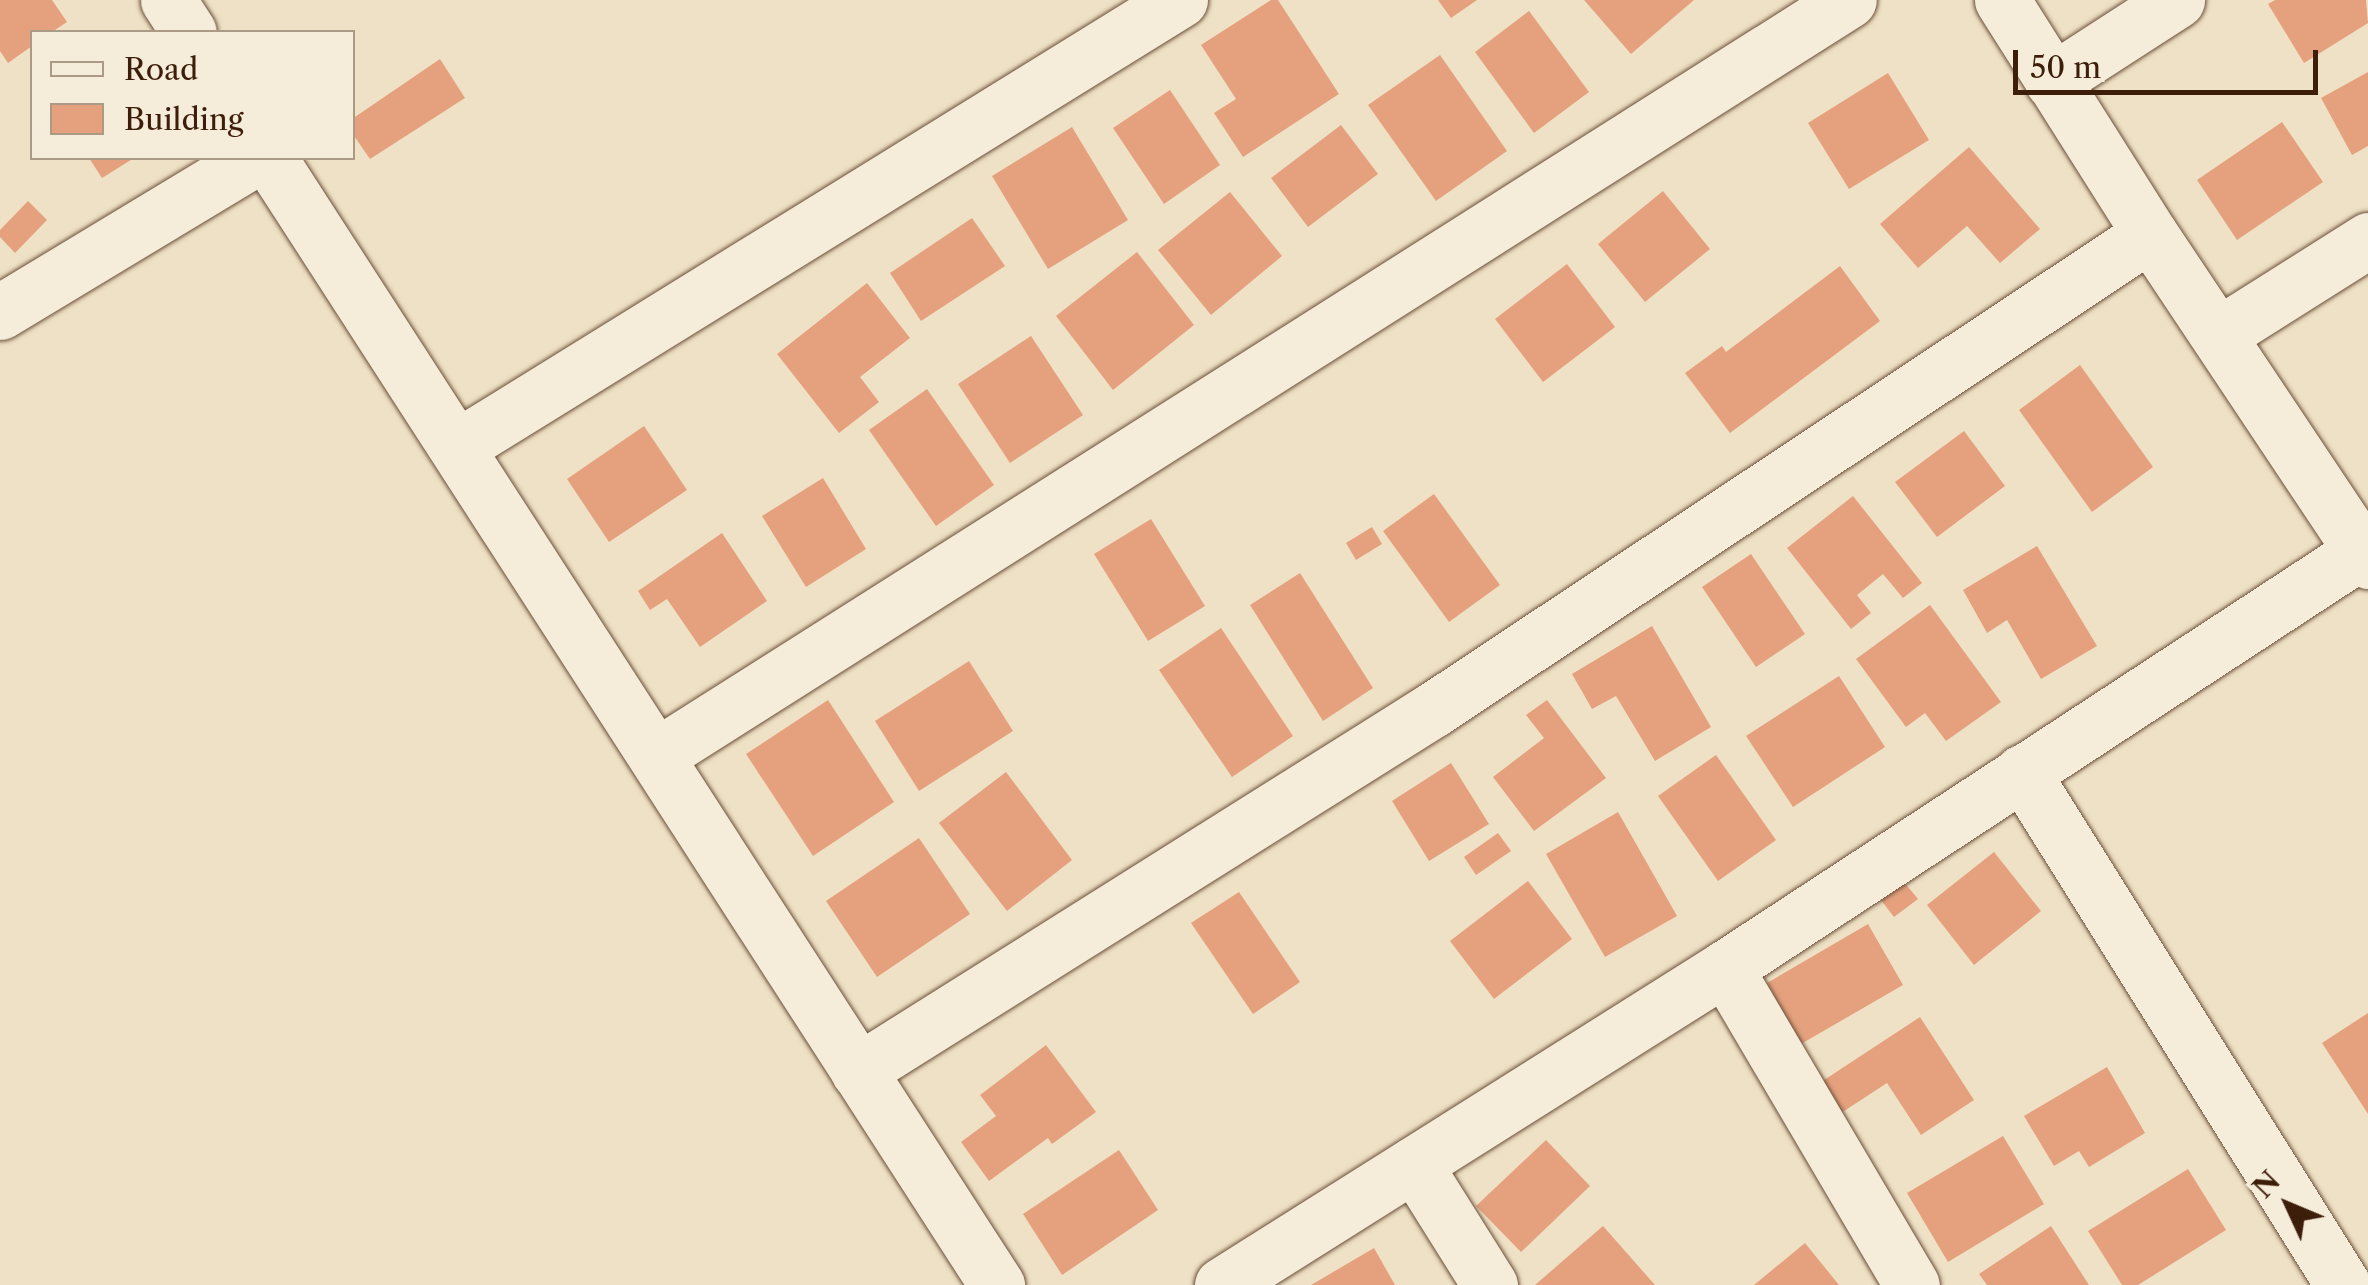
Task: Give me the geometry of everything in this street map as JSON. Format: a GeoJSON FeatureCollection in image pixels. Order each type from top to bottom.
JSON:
{"type":"FeatureCollection","features":[{"type":"Feature","properties":{"kind":"street"},"geometry":{"type":"LineString","coordinates":[[168,0],[187,30]]}},
{"type":"Feature","properties":{"kind":"street"},"geometry":{"type":"LineString","coordinates":[[457,447],[1180,0]]}},
{"type":"Feature","properties":{"kind":"street"},"geometry":{"type":"LineString","coordinates":[[656,756],[1850,0]]}},
{"type":"Feature","properties":{"kind":"street"},"geometry":{"type":"LineString","coordinates":[[1222,1285],[1725,968],[2022,772],[2365,556],[2150,234],[2002,0]]}},
{"type":"Feature","properties":{"kind":"street"},"geometry":{"type":"LineString","coordinates":[[2052,80],[2177,0]]}},
{"type":"Feature","properties":{"kind":"street"},"geometry":{"type":"LineString","coordinates":[[0,312],[253,160]]}},
{"type":"Feature","properties":{"kind":"street"},"geometry":{"type":"LineString","coordinates":[[270,160],[997,1285]]}},
{"type":"Feature","properties":{"kind":"street"},"geometry":{"type":"LineString","coordinates":[[858,1071],[1434,709],[2150,234]]}},
{"type":"Feature","properties":{"kind":"street"},"geometry":{"type":"LineString","coordinates":[[2218,335],[2368,240]]}},
{"type":"Feature","properties":{"kind":"street"},"geometry":{"type":"LineString","coordinates":[[2022,772],[2343,1285]]}},
{"type":"Feature","properties":{"kind":"street"},"geometry":{"type":"LineString","coordinates":[[1725,968],[1912,1285]]}},
{"type":"Feature","properties":{"kind":"street"},"geometry":{"type":"LineString","coordinates":[[1414,1164],[1490,1285]]}},
{"type":"Feature","properties":{"kind":"building"},"geometry":{"type":"Polygon","coordinates":[[[0,0],[52,0],[67,22],[55,30],[30,30],[30,47],[8,63],[0,51],[0,0]]]}},
{"type":"Feature","properties":{"kind":"building"},"geometry":{"type":"Polygon","coordinates":[[[1271,0],[1278,0],[1339,94],[1243,157],[1214,113],[1236,99],[1201,45],[1271,0]]]}},
{"type":"Feature","properties":{"kind":"building"},"geometry":{"type":"Polygon","coordinates":[[[1438,0],[1477,0],[1451,18],[1438,0]]]}},
{"type":"Feature","properties":{"kind":"building"},"geometry":{"type":"Polygon","coordinates":[[[1584,0],[1694,0],[1631,54],[1584,0]]]}},
{"type":"Feature","properties":{"kind":"building"},"geometry":{"type":"Polygon","coordinates":[[[2275,0],[2366,0],[2368,23],[2304,63],[2268,4],[2275,0]]]}},
{"type":"Feature","properties":{"kind":"building"},"geometry":{"type":"Polygon","coordinates":[[[1529,11],[1589,92],[1534,133],[1475,52],[1529,11]]]}},
{"type":"Feature","properties":{"kind":"building"},"geometry":{"type":"Polygon","coordinates":[[[1440,55],[1507,151],[1436,201],[1368,105],[1440,55]]]}},
{"type":"Feature","properties":{"kind":"building"},"geometry":{"type":"Polygon","coordinates":[[[440,59],[465,98],[370,159],[355,137],[355,117],[440,59]]]}},
{"type":"Feature","properties":{"kind":"building"},"geometry":{"type":"Polygon","coordinates":[[[2368,72],[2368,146],[2352,155],[2321,98],[2368,72]]]}},
{"type":"Feature","properties":{"kind":"building"},"geometry":{"type":"Polygon","coordinates":[[[1888,73],[1929,140],[1849,189],[1808,123],[1888,73]]]}},
{"type":"Feature","properties":{"kind":"building"},"geometry":{"type":"Polygon","coordinates":[[[1170,90],[1220,165],[1164,204],[1113,128],[1170,90]]]}},
{"type":"Feature","properties":{"kind":"building"},"geometry":{"type":"Polygon","coordinates":[[[2282,122],[2323,182],[2237,240],[2197,180],[2282,122]]]}},
{"type":"Feature","properties":{"kind":"building"},"geometry":{"type":"Polygon","coordinates":[[[1341,125],[1378,174],[1308,227],[1271,178],[1341,125]]]}},
{"type":"Feature","properties":{"kind":"building"},"geometry":{"type":"Polygon","coordinates":[[[1072,127],[1128,220],[1048,269],[992,176],[1072,127]]]}},
{"type":"Feature","properties":{"kind":"building"},"geometry":{"type":"Polygon","coordinates":[[[1969,147],[2040,229],[2000,263],[1967,226],[1918,268],[1880,224],[1969,147]]]}},
{"type":"Feature","properties":{"kind":"building"},"geometry":{"type":"Polygon","coordinates":[[[90,160],[131,160],[102,178],[90,160]]]}},
{"type":"Feature","properties":{"kind":"building"},"geometry":{"type":"Polygon","coordinates":[[[1663,191],[1710,249],[1645,302],[1598,244],[1663,191]]]}},
{"type":"Feature","properties":{"kind":"building"},"geometry":{"type":"Polygon","coordinates":[[[1230,192],[1282,256],[1211,315],[1158,250],[1230,192]]]}},
{"type":"Feature","properties":{"kind":"building"},"geometry":{"type":"Polygon","coordinates":[[[28,201],[47,220],[15,253],[0,237],[0,230],[28,201]]]}},
{"type":"Feature","properties":{"kind":"building"},"geometry":{"type":"Polygon","coordinates":[[[972,218],[1005,266],[921,321],[890,273],[972,218]]]}},
{"type":"Feature","properties":{"kind":"building"},"geometry":{"type":"Polygon","coordinates":[[[1137,252],[1194,325],[1113,390],[1056,316],[1137,252]]]}},
{"type":"Feature","properties":{"kind":"building"},"geometry":{"type":"Polygon","coordinates":[[[1567,264],[1615,327],[1543,382],[1495,319],[1567,264]]]}},
{"type":"Feature","properties":{"kind":"building"},"geometry":{"type":"Polygon","coordinates":[[[1840,266],[1880,321],[1730,433],[1685,373],[1722,346],[1726,352],[1840,266]]]}},
{"type":"Feature","properties":{"kind":"building"},"geometry":{"type":"Polygon","coordinates":[[[867,283],[910,338],[860,377],[879,402],[839,433],[777,354],[867,283]]]}},
{"type":"Feature","properties":{"kind":"building"},"geometry":{"type":"Polygon","coordinates":[[[1031,336],[1083,415],[1010,463],[958,384],[1031,336]]]}},
{"type":"Feature","properties":{"kind":"building"},"geometry":{"type":"Polygon","coordinates":[[[2080,365],[2153,467],[2092,512],[2019,410],[2080,365]]]}},
{"type":"Feature","properties":{"kind":"building"},"geometry":{"type":"Polygon","coordinates":[[[927,389],[994,485],[936,526],[869,430],[927,389]]]}},
{"type":"Feature","properties":{"kind":"building"},"geometry":{"type":"Polygon","coordinates":[[[644,426],[687,490],[609,542],[567,479],[644,426]]]}},
{"type":"Feature","properties":{"kind":"building"},"geometry":{"type":"Polygon","coordinates":[[[1964,431],[2005,486],[1937,537],[1895,482],[1964,431]]]}},
{"type":"Feature","properties":{"kind":"building"},"geometry":{"type":"Polygon","coordinates":[[[823,478],[866,549],[806,587],[762,516],[823,478]]]}},
{"type":"Feature","properties":{"kind":"building"},"geometry":{"type":"Polygon","coordinates":[[[1434,494],[1500,585],[1449,622],[1383,531],[1434,494]]]}},
{"type":"Feature","properties":{"kind":"building"},"geometry":{"type":"Polygon","coordinates":[[[1853,496],[1922,583],[1903,598],[1883,574],[1857,595],[1871,613],[1851,629],[1787,548],[1853,496]]]}},
{"type":"Feature","properties":{"kind":"building"},"geometry":{"type":"Polygon","coordinates":[[[1151,519],[1205,606],[1148,641],[1094,554],[1151,519]]]}},
{"type":"Feature","properties":{"kind":"building"},"geometry":{"type":"Polygon","coordinates":[[[1372,527],[1382,544],[1356,560],[1346,543],[1372,527]]]}},
{"type":"Feature","properties":{"kind":"building"},"geometry":{"type":"Polygon","coordinates":[[[722,533],[767,601],[700,647],[667,599],[650,610],[638,591],[722,533]]]}},
{"type":"Feature","properties":{"kind":"building"},"geometry":{"type":"Polygon","coordinates":[[[2037,546],[2097,646],[2041,679],[2007,620],[1987,633],[1963,590],[2037,546]]]}},
{"type":"Feature","properties":{"kind":"building"},"geometry":{"type":"Polygon","coordinates":[[[1751,554],[1805,634],[1756,667],[1702,587],[1751,554]]]}},
{"type":"Feature","properties":{"kind":"building"},"geometry":{"type":"Polygon","coordinates":[[[1300,573],[1373,688],[1323,721],[1250,605],[1300,573]]]}},
{"type":"Feature","properties":{"kind":"building"},"geometry":{"type":"Polygon","coordinates":[[[1930,605],[2001,702],[1946,741],[1925,713],[1906,727],[1856,659],[1930,605]]]}},
{"type":"Feature","properties":{"kind":"building"},"geometry":{"type":"Polygon","coordinates":[[[1652,626],[1711,727],[1655,761],[1616,696],[1592,709],[1572,674],[1652,626]]]}},
{"type":"Feature","properties":{"kind":"building"},"geometry":{"type":"Polygon","coordinates":[[[1221,628],[1293,736],[1232,777],[1159,670],[1221,628]]]}},
{"type":"Feature","properties":{"kind":"building"},"geometry":{"type":"Polygon","coordinates":[[[969,661],[1013,731],[919,791],[875,721],[969,661]]]}},
{"type":"Feature","properties":{"kind":"building"},"geometry":{"type":"Polygon","coordinates":[[[1839,676],[1885,747],[1793,807],[1746,736],[1839,676]]]}},
{"type":"Feature","properties":{"kind":"building"},"geometry":{"type":"Polygon","coordinates":[[[828,700],[894,802],[813,856],[746,754],[828,700]]]}},
{"type":"Feature","properties":{"kind":"building"},"geometry":{"type":"Polygon","coordinates":[[[1547,700],[1606,778],[1534,831],[1493,777],[1544,738],[1526,715],[1547,700]]]}},
{"type":"Feature","properties":{"kind":"building"},"geometry":{"type":"Polygon","coordinates":[[[1716,755],[1776,840],[1718,881],[1658,796],[1716,755]]]}},
{"type":"Feature","properties":{"kind":"building"},"geometry":{"type":"Polygon","coordinates":[[[1451,763],[1489,824],[1429,861],[1392,801],[1451,763]]]}},
{"type":"Feature","properties":{"kind":"building"},"geometry":{"type":"Polygon","coordinates":[[[1006,772],[1072,860],[1007,911],[939,823],[1006,772]]]}},
{"type":"Feature","properties":{"kind":"building"},"geometry":{"type":"Polygon","coordinates":[[[1618,812],[1677,916],[1605,957],[1546,854],[1618,812]]]}},
{"type":"Feature","properties":{"kind":"building"},"geometry":{"type":"Polygon","coordinates":[[[1498,833],[1511,851],[1476,875],[1464,857],[1498,833]]]}},
{"type":"Feature","properties":{"kind":"building"},"geometry":{"type":"Polygon","coordinates":[[[919,838],[970,914],[877,977],[826,901],[919,838]]]}},
{"type":"Feature","properties":{"kind":"building"},"geometry":{"type":"Polygon","coordinates":[[[1994,852],[2041,911],[1974,965],[1927,905],[1994,852]]]}},
{"type":"Feature","properties":{"kind":"building"},"geometry":{"type":"Polygon","coordinates":[[[1900,877],[1918,899],[1894,917],[1877,895],[1900,877]]]}},
{"type":"Feature","properties":{"kind":"building"},"geometry":{"type":"Polygon","coordinates":[[[1528,881],[1572,939],[1494,999],[1450,941],[1528,881]]]}},
{"type":"Feature","properties":{"kind":"building"},"geometry":{"type":"Polygon","coordinates":[[[1239,892],[1300,982],[1253,1014],[1191,923],[1239,892]]]}},
{"type":"Feature","properties":{"kind":"building"},"geometry":{"type":"Polygon","coordinates":[[[1868,924],[1903,985],[1801,1044],[1767,983],[1868,924]]]}},
{"type":"Feature","properties":{"kind":"building"},"geometry":{"type":"Polygon","coordinates":[[[2368,1013],[2368,1114],[2322,1043],[2368,1013]]]}},
{"type":"Feature","properties":{"kind":"building"},"geometry":{"type":"Polygon","coordinates":[[[1920,1017],[1974,1100],[1921,1135],[1887,1083],[1838,1115],[1818,1084],[1920,1017]]]}},
{"type":"Feature","properties":{"kind":"building"},"geometry":{"type":"Polygon","coordinates":[[[1046,1045],[1096,1112],[1052,1144],[1048,1138],[989,1181],[961,1142],[996,1116],[980,1095],[1046,1045]]]}},
{"type":"Feature","properties":{"kind":"building"},"geometry":{"type":"Polygon","coordinates":[[[2107,1067],[2145,1133],[2089,1167],[2079,1151],[2054,1166],[2024,1116],[2107,1067]]]}},
{"type":"Feature","properties":{"kind":"building"},"geometry":{"type":"Polygon","coordinates":[[[2003,1136],[2044,1204],[1948,1262],[1907,1193],[2003,1136]]]}},
{"type":"Feature","properties":{"kind":"building"},"geometry":{"type":"Polygon","coordinates":[[[1546,1140],[1590,1186],[1521,1252],[1476,1206],[1546,1140]]]}},
{"type":"Feature","properties":{"kind":"building"},"geometry":{"type":"Polygon","coordinates":[[[1119,1150],[1158,1210],[1062,1275],[1023,1214],[1119,1150]]]}},
{"type":"Feature","properties":{"kind":"building"},"geometry":{"type":"Polygon","coordinates":[[[2188,1169],[2226,1230],[2138,1285],[2122,1285],[2088,1231],[2188,1169]]]}},
{"type":"Feature","properties":{"kind":"building"},"geometry":{"type":"Polygon","coordinates":[[[1603,1226],[1655,1285],[1535,1285],[1603,1226]]]}},
{"type":"Feature","properties":{"kind":"building"},"geometry":{"type":"Polygon","coordinates":[[[2051,1226],[2089,1285],[1987,1285],[1979,1274],[2051,1226]]]}},
{"type":"Feature","properties":{"kind":"building"},"geometry":{"type":"Polygon","coordinates":[[[1805,1243],[1839,1285],[1754,1285],[1805,1243]]]}},
{"type":"Feature","properties":{"kind":"building"},"geometry":{"type":"Polygon","coordinates":[[[1374,1248],[1395,1285],[1311,1285],[1374,1248]]]}}]}
